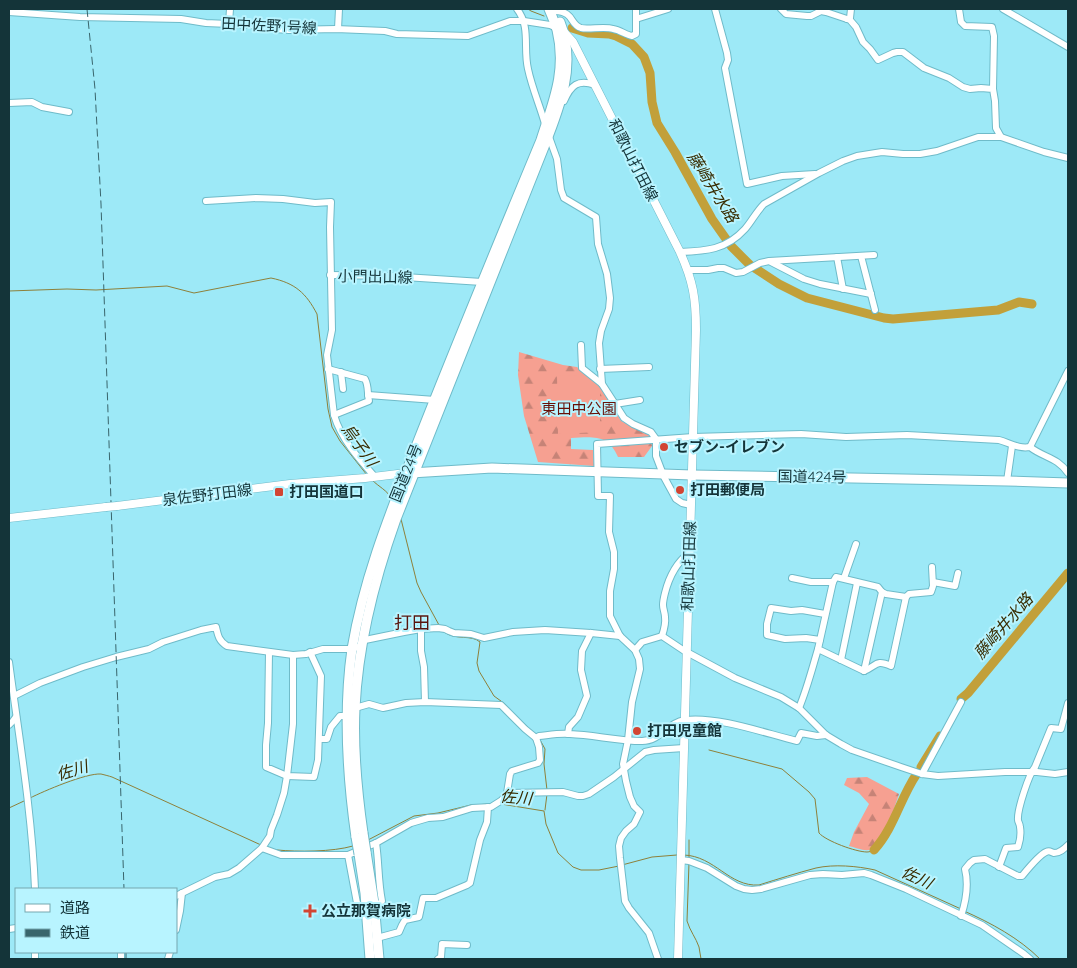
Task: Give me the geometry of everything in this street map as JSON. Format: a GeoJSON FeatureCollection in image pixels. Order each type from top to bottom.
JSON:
{"type":"FeatureCollection","features":[{"type":"Feature","properties":{"kind":"highway","name":"国道24号"},"geometry":{"type":"LineString","coordinates":[[410,473],[435,400],[482,282],[564,94],[567,73],[566,42],[553,10]]}},
{"type":"Feature","properties":{"kind":"highway","name":"国道24号"},"geometry":{"type":"LineString","coordinates":[[360,835],[350,795],[347,738],[347,716],[357,648],[393,516],[549,136],[549,125]]}},
{"type":"Feature","properties":{"kind":"highway","name":"国道424号"},"geometry":{"type":"LineString","coordinates":[[410,473],[492,468],[692,475],[1068,483]]}},
{"type":"Feature","properties":{"kind":"highway","name":"国道24号"},"geometry":{"type":"LineString","coordinates":[[357,648],[355,765],[362,853],[379,959]]}},
{"type":"Feature","properties":{"kind":"highway","name":"国道24号"},"geometry":{"type":"LineString","coordinates":[[370,909],[370,959]]}},
{"type":"Feature","properties":{"kind":"main road","name":"和歌山打田線"},"geometry":{"type":"LineString","coordinates":[[560,30],[573,42],[680,252],[694,289],[696,310],[695,376],[678,959]]}},
{"type":"Feature","properties":{"kind":"main road","name":"泉佐野打田線"},"geometry":{"type":"LineString","coordinates":[[9,518],[290,484],[410,473]]}},
{"type":"Feature","properties":{"kind":"street"},"geometry":{"type":"LineString","coordinates":[[229,23],[230,9]]}},
{"type":"Feature","properties":{"kind":"street"},"geometry":{"type":"LineString","coordinates":[[338,29],[339,9]]}},
{"type":"Feature","properties":{"kind":"street"},"geometry":{"type":"LineString","coordinates":[[517,9],[524,21],[528,67],[549,125],[558,116],[568,91],[573,86],[581,82],[595,85]]}},
{"type":"Feature","properties":{"kind":"street"},"geometry":{"type":"LineString","coordinates":[[553,10],[566,12],[580,28],[612,28],[634,36],[636,34],[636,9]]}},
{"type":"Feature","properties":{"kind":"street"},"geometry":{"type":"LineString","coordinates":[[636,19],[668,9]]}},
{"type":"Feature","properties":{"kind":"street"},"geometry":{"type":"LineString","coordinates":[[715,9],[727,53],[728,60],[724,68],[747,184],[782,176],[819,173]]}},
{"type":"Feature","properties":{"kind":"street"},"geometry":{"type":"LineString","coordinates":[[781,9],[786,14],[811,16],[821,11],[850,20],[856,27],[862,40],[878,60],[893,53],[903,52],[924,68],[949,78],[962,88],[993,89]]}},
{"type":"Feature","properties":{"kind":"street"},"geometry":{"type":"LineString","coordinates":[[847,19],[850,18],[851,9]]}},
{"type":"Feature","properties":{"kind":"street"},"geometry":{"type":"LineString","coordinates":[[959,9],[961,22],[965,26],[992,27],[994,36],[993,89],[996,128],[1001,137]]}},
{"type":"Feature","properties":{"kind":"street"},"geometry":{"type":"LineString","coordinates":[[1003,9],[1068,47]]}},
{"type":"Feature","properties":{"kind":"street","name":"田中佐野1号線"},"geometry":{"type":"LineString","coordinates":[[9,12],[80,17],[181,19],[206,23],[251,24],[274,29],[338,29],[385,31],[398,34],[468,36],[510,21],[550,25],[560,30]]}},
{"type":"Feature","properties":{"kind":"street"},"geometry":{"type":"LineString","coordinates":[[9,103],[32,102],[42,107],[69,112]]}},
{"type":"Feature","properties":{"kind":"street"},"geometry":{"type":"LineString","coordinates":[[549,136],[557,160],[560,190],[564,198],[596,218],[598,244],[610,298],[609,309],[599,343],[602,384]]}},
{"type":"Feature","properties":{"kind":"street"},"geometry":{"type":"LineString","coordinates":[[680,252],[710,250],[727,244],[746,228],[758,210],[774,197],[843,161],[865,154],[882,152],[920,154],[937,151],[978,137],[1001,137],[1068,158]]}},
{"type":"Feature","properties":{"kind":"street"},"geometry":{"type":"LineString","coordinates":[[206,201],[256,198],[315,203],[332,202],[330,275]]}},
{"type":"Feature","properties":{"kind":"street"},"geometry":{"type":"LineString","coordinates":[[688,270],[724,268],[736,273],[769,261],[874,255]]}},
{"type":"Feature","properties":{"kind":"street"},"geometry":{"type":"LineString","coordinates":[[862,256],[875,310]]}},
{"type":"Feature","properties":{"kind":"street"},"geometry":{"type":"LineString","coordinates":[[837,257],[843,289]]}},
{"type":"Feature","properties":{"kind":"street"},"geometry":{"type":"LineString","coordinates":[[769,261],[804,279],[871,294]]}},
{"type":"Feature","properties":{"kind":"street","name":"小門出山線"},"geometry":{"type":"LineString","coordinates":[[375,477],[349,446],[336,423],[334,415],[327,355],[332,330],[330,275],[482,282]]}},
{"type":"Feature","properties":{"kind":"street"},"geometry":{"type":"LineString","coordinates":[[581,346],[582,368],[602,384],[624,418],[651,432],[656,439],[656,456],[662,474],[676,499],[691,505]]}},
{"type":"Feature","properties":{"kind":"street"},"geometry":{"type":"LineString","coordinates":[[600,369],[649,366]]}},
{"type":"Feature","properties":{"kind":"street"},"geometry":{"type":"LineString","coordinates":[[328,369],[365,379],[368,386],[369,401],[334,415]]}},
{"type":"Feature","properties":{"kind":"street"},"geometry":{"type":"LineString","coordinates":[[1030,447],[1068,371]]}},
{"type":"Feature","properties":{"kind":"street"},"geometry":{"type":"LineString","coordinates":[[341,372],[343,389]]}},
{"type":"Feature","properties":{"kind":"street"},"geometry":{"type":"LineString","coordinates":[[368,395],[435,400]]}},
{"type":"Feature","properties":{"kind":"street"},"geometry":{"type":"LineString","coordinates":[[615,404],[640,400]]}},
{"type":"Feature","properties":{"kind":"street"},"geometry":{"type":"LineString","coordinates":[[658,959],[649,933],[628,908],[625,900],[621,870],[619,846],[621,838],[634,824],[640,812],[634,806],[630,797],[623,764],[628,740],[632,702],[640,669],[639,659],[635,650],[620,636],[610,616],[610,591],[614,569],[614,552],[609,532],[610,496],[598,496],[597,444],[693,437],[801,434],[846,437],[907,435],[999,440],[1008,442],[1012,446],[1030,447],[1060,463],[1068,474]]}},
{"type":"Feature","properties":{"kind":"street"},"geometry":{"type":"LineString","coordinates":[[1007,481],[1012,446]]}},
{"type":"Feature","properties":{"kind":"street"},"geometry":{"type":"LineString","coordinates":[[844,578],[856,544]]}},
{"type":"Feature","properties":{"kind":"street"},"geometry":{"type":"LineString","coordinates":[[662,636],[666,626],[663,605],[670,576],[682,559],[689,553]]}},
{"type":"Feature","properties":{"kind":"street"},"geometry":{"type":"LineString","coordinates":[[799,708],[818,649],[833,582],[836,577],[878,587],[886,594],[906,597],[909,594],[931,592],[932,567]]}},
{"type":"Feature","properties":{"kind":"street"},"geometry":{"type":"LineString","coordinates":[[932,582],[955,586],[958,573]]}},
{"type":"Feature","properties":{"kind":"street"},"geometry":{"type":"LineString","coordinates":[[792,578],[811,582],[833,582]]}},
{"type":"Feature","properties":{"kind":"street"},"geometry":{"type":"LineString","coordinates":[[841,660],[857,583]]}},
{"type":"Feature","properties":{"kind":"street"},"geometry":{"type":"LineString","coordinates":[[864,671],[882,592]]}},
{"type":"Feature","properties":{"kind":"street"},"geometry":{"type":"LineString","coordinates":[[818,649],[864,671],[876,663],[892,666],[906,597]]}},
{"type":"Feature","properties":{"kind":"street"},"geometry":{"type":"LineString","coordinates":[[820,640],[806,638],[785,639],[767,635],[769,616],[771,608],[791,612],[802,610],[826,614]]}},
{"type":"Feature","properties":{"kind":"street"},"geometry":{"type":"LineString","coordinates":[[14,696],[40,683],[83,666],[149,649],[163,642],[216,627],[218,638],[227,646],[293,655],[324,648],[357,648],[365,640],[421,629],[441,628],[454,633],[472,634],[484,638],[513,632],[545,630],[620,636]]}},
{"type":"Feature","properties":{"kind":"street"},"geometry":{"type":"LineString","coordinates":[[421,629],[425,702]]}},
{"type":"Feature","properties":{"kind":"street"},"geometry":{"type":"LineString","coordinates":[[568,734],[569,727],[578,717],[587,696],[581,670],[582,651],[591,633]]}},
{"type":"Feature","properties":{"kind":"street"},"geometry":{"type":"LineString","coordinates":[[635,650],[642,642],[662,636],[735,678],[780,697],[799,708],[826,735],[852,750],[922,774],[938,776],[1030,772],[1055,774],[1068,772]]}},
{"type":"Feature","properties":{"kind":"street"},"geometry":{"type":"LineString","coordinates":[[270,652],[266,767],[287,776],[314,777],[320,739],[321,676],[310,652]]}},
{"type":"Feature","properties":{"kind":"street"},"geometry":{"type":"LineString","coordinates":[[178,920],[180,911],[179,894],[214,877],[229,874],[239,868],[262,848],[270,836],[284,793],[287,776],[293,724],[293,655]]}},
{"type":"Feature","properties":{"kind":"street"},"geometry":{"type":"LineString","coordinates":[[9,662],[27,794],[35,888]]}},
{"type":"Feature","properties":{"kind":"street"},"geometry":{"type":"LineString","coordinates":[[320,739],[327,739],[331,727],[340,716],[347,716],[355,708],[369,704],[383,708],[406,702],[501,705],[525,729],[537,737],[568,734],[644,741],[660,735],[675,722],[685,720],[708,720],[797,740],[802,733],[818,736],[826,735]]}},
{"type":"Feature","properties":{"kind":"street"},"geometry":{"type":"LineString","coordinates":[[922,774],[961,702]]}},
{"type":"Feature","properties":{"kind":"street"},"geometry":{"type":"LineString","coordinates":[[999,867],[1006,848],[1018,847],[1020,829],[1018,820],[1030,772],[1051,728],[1061,729],[1068,703]]}},
{"type":"Feature","properties":{"kind":"street"},"geometry":{"type":"LineString","coordinates":[[9,725],[16,717]]}},
{"type":"Feature","properties":{"kind":"street"},"geometry":{"type":"LineString","coordinates":[[262,848],[281,855],[348,855],[376,843],[411,822],[448,816],[472,808],[491,806],[502,800],[507,793],[512,771],[540,760],[537,737]]}},
{"type":"Feature","properties":{"kind":"street"},"geometry":{"type":"LineString","coordinates":[[507,793],[563,792],[583,796],[589,794],[624,770],[645,752],[684,748]]}},
{"type":"Feature","properties":{"kind":"street"},"geometry":{"type":"LineString","coordinates":[[377,938],[399,932],[405,920],[419,917],[423,898],[436,898],[470,882],[480,840],[491,806]]}},
{"type":"Feature","properties":{"kind":"street"},"geometry":{"type":"LineString","coordinates":[[348,855],[357,903],[370,909],[382,901],[376,843]]}},
{"type":"Feature","properties":{"kind":"street"},"geometry":{"type":"LineString","coordinates":[[961,915],[968,880],[965,869],[974,860],[985,859],[1018,876],[1022,876],[1046,852],[1059,852],[1068,845]]}},
{"type":"Feature","properties":{"kind":"street"},"geometry":{"type":"LineString","coordinates":[[681,859],[707,868],[736,886],[752,890],[810,874],[842,875],[864,873],[871,875],[982,925],[1030,959]]}},
{"type":"Feature","properties":{"kind":"street"},"geometry":{"type":"LineString","coordinates":[[438,959],[441,957],[442,944],[467,945]]}},
{"type":"Feature","properties":{"kind":"green space"},"geometry":{"type":"Polygon","coordinates":[[[519,352],[563,365],[577,367],[600,386],[621,421],[650,436],[652,446],[644,457],[618,457],[610,444],[599,438],[571,438],[571,449],[593,450],[594,466],[538,462],[524,416],[518,375],[519,352]]]}},
{"type":"Feature","properties":{"kind":"green space","name":"東田中公園"},"geometry":{"type":"Polygon","coordinates":[[[587,375],[600,386],[600,432],[558,434],[557,376],[587,375]]]}},
{"type":"Feature","properties":{"kind":"green space"},"geometry":{"type":"Polygon","coordinates":[[[867,777],[899,794],[879,842],[869,850],[849,846],[854,832],[869,804],[859,793],[844,785],[847,778],[867,777]]]}},
{"type":"Feature","properties":{"kind":"waterway","name":"藤崎井水路"},"geometry":{"type":"LineString","coordinates":[[528,9],[544,16]]}},
{"type":"Feature","properties":{"kind":"waterway","name":"藤崎井水路"},"geometry":{"type":"LineString","coordinates":[[572,28],[588,33],[616,36],[632,44],[644,57],[650,73],[652,102],[657,123],[712,219],[731,246],[750,265],[779,284],[807,298],[893,319],[998,310],[1019,302],[1032,304]]}},
{"type":"Feature","properties":{"kind":"waterway","name":"烏子川"},"geometry":{"type":"LineString","coordinates":[[9,291],[96,290],[167,286],[194,293],[271,278],[293,286],[309,300],[317,314],[328,409],[332,427],[340,441],[367,475]]}},
{"type":"Feature","properties":{"kind":"waterway","name":"烏子川"},"geometry":{"type":"LineString","coordinates":[[372,480],[392,499]]}},
{"type":"Feature","properties":{"kind":"waterway","name":"烏子川"},"geometry":{"type":"LineString","coordinates":[[401,519],[417,583],[439,625]]}},
{"type":"Feature","properties":{"kind":"waterway","name":"藤崎井水路"},"geometry":{"type":"LineString","coordinates":[[961,699],[1068,573]]}},
{"type":"Feature","properties":{"kind":"waterway","name":"烏子川"},"geometry":{"type":"LineString","coordinates":[[444,632],[449,635],[472,638],[480,642],[477,663],[479,671],[494,696],[508,708]]}},
{"type":"Feature","properties":{"kind":"waterway","name":"烏子川"},"geometry":{"type":"LineString","coordinates":[[521,721],[533,732]]}},
{"type":"Feature","properties":{"kind":"waterway","name":"藤崎井水路"},"geometry":{"type":"LineString","coordinates":[[921,767],[940,736]]}},
{"type":"Feature","properties":{"kind":"waterway","name":"烏子川"},"geometry":{"type":"LineString","coordinates":[[539,738],[545,749],[544,764],[547,790]]}},
{"type":"Feature","properties":{"kind":"waterway"},"geometry":{"type":"LineString","coordinates":[[709,750],[782,769],[815,799],[819,833],[834,843],[849,848],[862,852],[874,850]]}},
{"type":"Feature","properties":{"kind":"waterway","name":"佐川"},"geometry":{"type":"LineString","coordinates":[[30,798],[76,779],[101,774],[112,777],[261,845]]}},
{"type":"Feature","properties":{"kind":"waterway","name":"藤崎井水路"},"geometry":{"type":"LineString","coordinates":[[874,850],[887,832],[916,775]]}},
{"type":"Feature","properties":{"kind":"waterway","name":"烏子川"},"geometry":{"type":"LineString","coordinates":[[545,810],[547,794]]}},
{"type":"Feature","properties":{"kind":"waterway","name":"佐川"},"geometry":{"type":"LineString","coordinates":[[9,808],[24,801]]}},
{"type":"Feature","properties":{"kind":"waterway","name":"佐川"},"geometry":{"type":"LineString","coordinates":[[368,840],[414,816],[438,813],[471,805],[492,804]]}},
{"type":"Feature","properties":{"kind":"waterway","name":"佐川"},"geometry":{"type":"LineString","coordinates":[[501,804],[544,811],[546,824],[558,853],[573,867],[581,870],[599,870],[619,866]]}},
{"type":"Feature","properties":{"kind":"waterway"},"geometry":{"type":"LineString","coordinates":[[689,840],[689,859]]}},
{"type":"Feature","properties":{"kind":"waterway","name":"佐川"},"geometry":{"type":"LineString","coordinates":[[277,850],[315,851],[353,846]]}},
{"type":"Feature","properties":{"kind":"waterway","name":"佐川"},"geometry":{"type":"LineString","coordinates":[[622,865],[652,857],[677,855]]}},
{"type":"Feature","properties":{"kind":"waterway","name":"佐川"},"geometry":{"type":"LineString","coordinates":[[684,855],[705,860],[739,881],[759,885],[816,868],[830,866],[875,870],[961,909]]}},
{"type":"Feature","properties":{"kind":"waterway"},"geometry":{"type":"LineString","coordinates":[[689,863],[687,921],[699,947],[701,959]]}},
{"type":"Feature","properties":{"kind":"waterway","name":"佐川"},"geometry":{"type":"LineString","coordinates":[[964,911],[1004,932],[1023,944],[1040,959]]}},
{"type":"Feature","properties":{"kind":"railway"},"geometry":{"type":"LineString","coordinates":[[87,9],[95,89],[101,204],[124,888]]}},
{"type":"Feature","properties":{"kind":"railway"},"geometry":{"type":"LineString","coordinates":[[126,953],[126,959]]}},
{"type":"Feature","properties":{"kind":"place","name":"セブン-イレブン"},"geometry":{"type":"Point","coordinates":[664,447]}},
{"type":"Feature","properties":{"kind":"place","name":"打田郵便局"},"geometry":{"type":"Point","coordinates":[680,490]}},
{"type":"Feature","properties":{"kind":"place","name":"打田国道口"},"geometry":{"type":"Point","coordinates":[279,492]}},
{"type":"Feature","properties":{"kind":"place","name":"打田児童館"},"geometry":{"type":"Point","coordinates":[637,731]}},
{"type":"Feature","properties":{"kind":"place","name":"公立那賀病院"},"geometry":{"type":"Point","coordinates":[310,911]}},
{"type":"Feature","properties":{"kind":"district","name":"打田"},"geometry":{"type":"Point","coordinates":[412,623]}}]}
